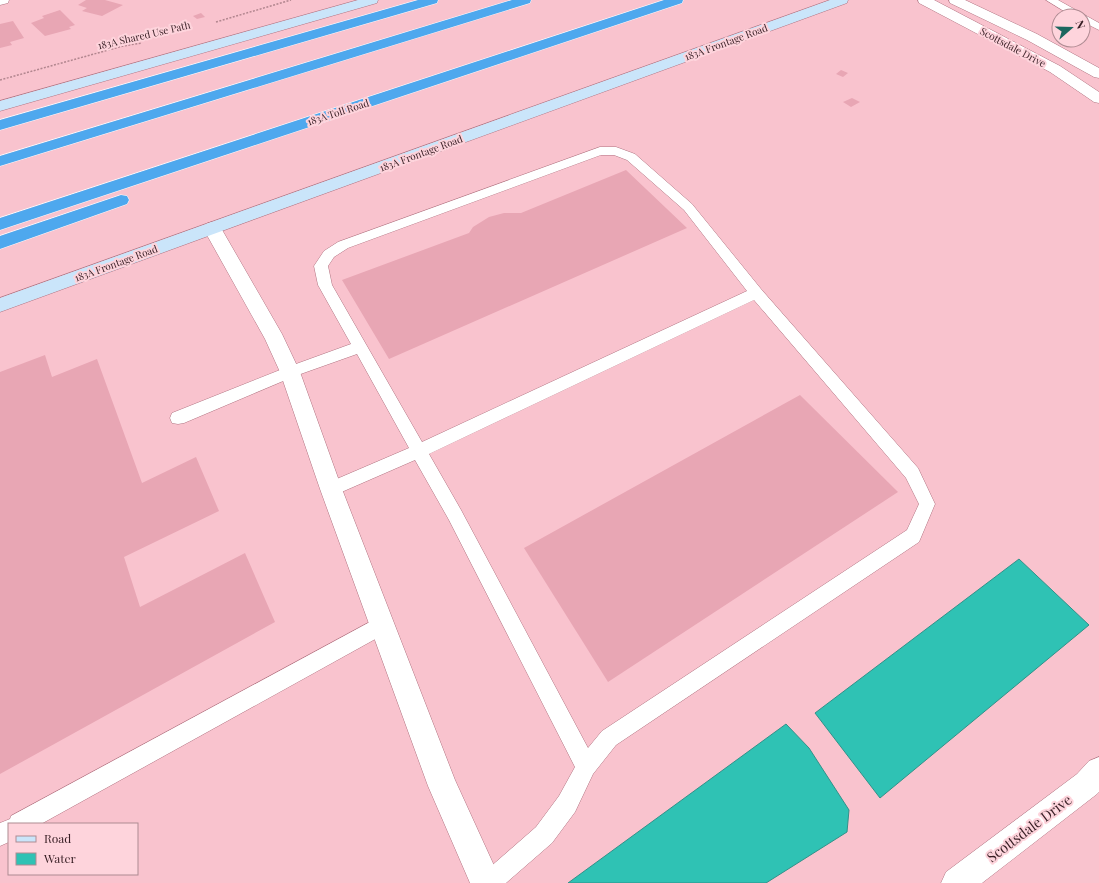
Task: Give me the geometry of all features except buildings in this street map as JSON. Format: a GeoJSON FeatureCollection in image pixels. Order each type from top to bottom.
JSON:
{"type":"FeatureCollection","features":[{"type":"Feature","properties":{"kind":"highway"},"geometry":{"type":"LineString","coordinates":[[0,125],[432,0]]}},
{"type":"Feature","properties":{"kind":"highway"},"geometry":{"type":"LineString","coordinates":[[0,161],[525,0]]}},
{"type":"Feature","properties":{"kind":"highway","name":"183A Toll Road"},"geometry":{"type":"LineString","coordinates":[[0,224],[677,0]]}},
{"type":"Feature","properties":{"kind":"highway"},"geometry":{"type":"LineString","coordinates":[[0,243],[271,146],[404,90]]}},
{"type":"Feature","properties":{"kind":"main road"},"geometry":{"type":"LineString","coordinates":[[0,106],[372,0]]}},
{"type":"Feature","properties":{"kind":"main road","name":"183A Frontage Road"},"geometry":{"type":"LineString","coordinates":[[0,305],[450,143],[818,5],[842,0]]}},
{"type":"Feature","properties":{"kind":"street","name":"Scottsdale Drive"},"geometry":{"type":"LineString","coordinates":[[924,0],[1055,69],[1099,99]]}},
{"type":"Feature","properties":{"kind":"street","name":"Scottsdale Drive"},"geometry":{"type":"LineString","coordinates":[[956,0],[1032,37],[1099,74]]}},
{"type":"Feature","properties":{"kind":"street"},"geometry":{"type":"LineString","coordinates":[[212,228],[275,338],[290,372],[331,490],[442,786],[486,883]]}},
{"type":"Feature","properties":{"kind":"street","name":"Scottsdale Drive"},"geometry":{"type":"LineString","coordinates":[[957,883],[1087,784],[1099,771]]}},
{"type":"Feature","properties":{"kind":"lane"},"geometry":{"type":"LineString","coordinates":[[1050,0],[1064,8]]}},
{"type":"Feature","properties":{"kind":"lane"},"geometry":{"type":"LineString","coordinates":[[489,883],[544,835],[568,804],[586,767],[609,738],[913,536],[927,504],[912,473],[756,293],[688,207],[631,158],[616,151],[600,151],[342,246],[328,254],[321,266],[324,284],[455,515],[586,767]]}},
{"type":"Feature","properties":{"kind":"lane"},"geometry":{"type":"LineString","coordinates":[[331,490],[419,451],[756,293]]}},
{"type":"Feature","properties":{"kind":"lane"},"geometry":{"type":"LineString","coordinates":[[178,418],[290,372],[360,347]]}},
{"type":"Feature","properties":{"kind":"lane"},"geometry":{"type":"LineString","coordinates":[[21,823],[382,624]]}},
{"type":"Feature","properties":{"kind":"path"},"geometry":{"type":"LineString","coordinates":[[210,24],[291,0]]}},
{"type":"Feature","properties":{"kind":"path","name":"183A Shared Use Path"},"geometry":{"type":"LineString","coordinates":[[0,80],[123,46],[145,43]]}},
{"type":"Feature","properties":{"kind":"water"},"geometry":{"type":"Polygon","coordinates":[[[1019,559],[1089,625],[880,798],[815,713],[1019,559]]]}},
{"type":"Feature","properties":{"kind":"water"},"geometry":{"type":"Polygon","coordinates":[[[786,724],[809,748],[849,810],[847,832],[766,883],[568,883],[786,724]]]}}]}
